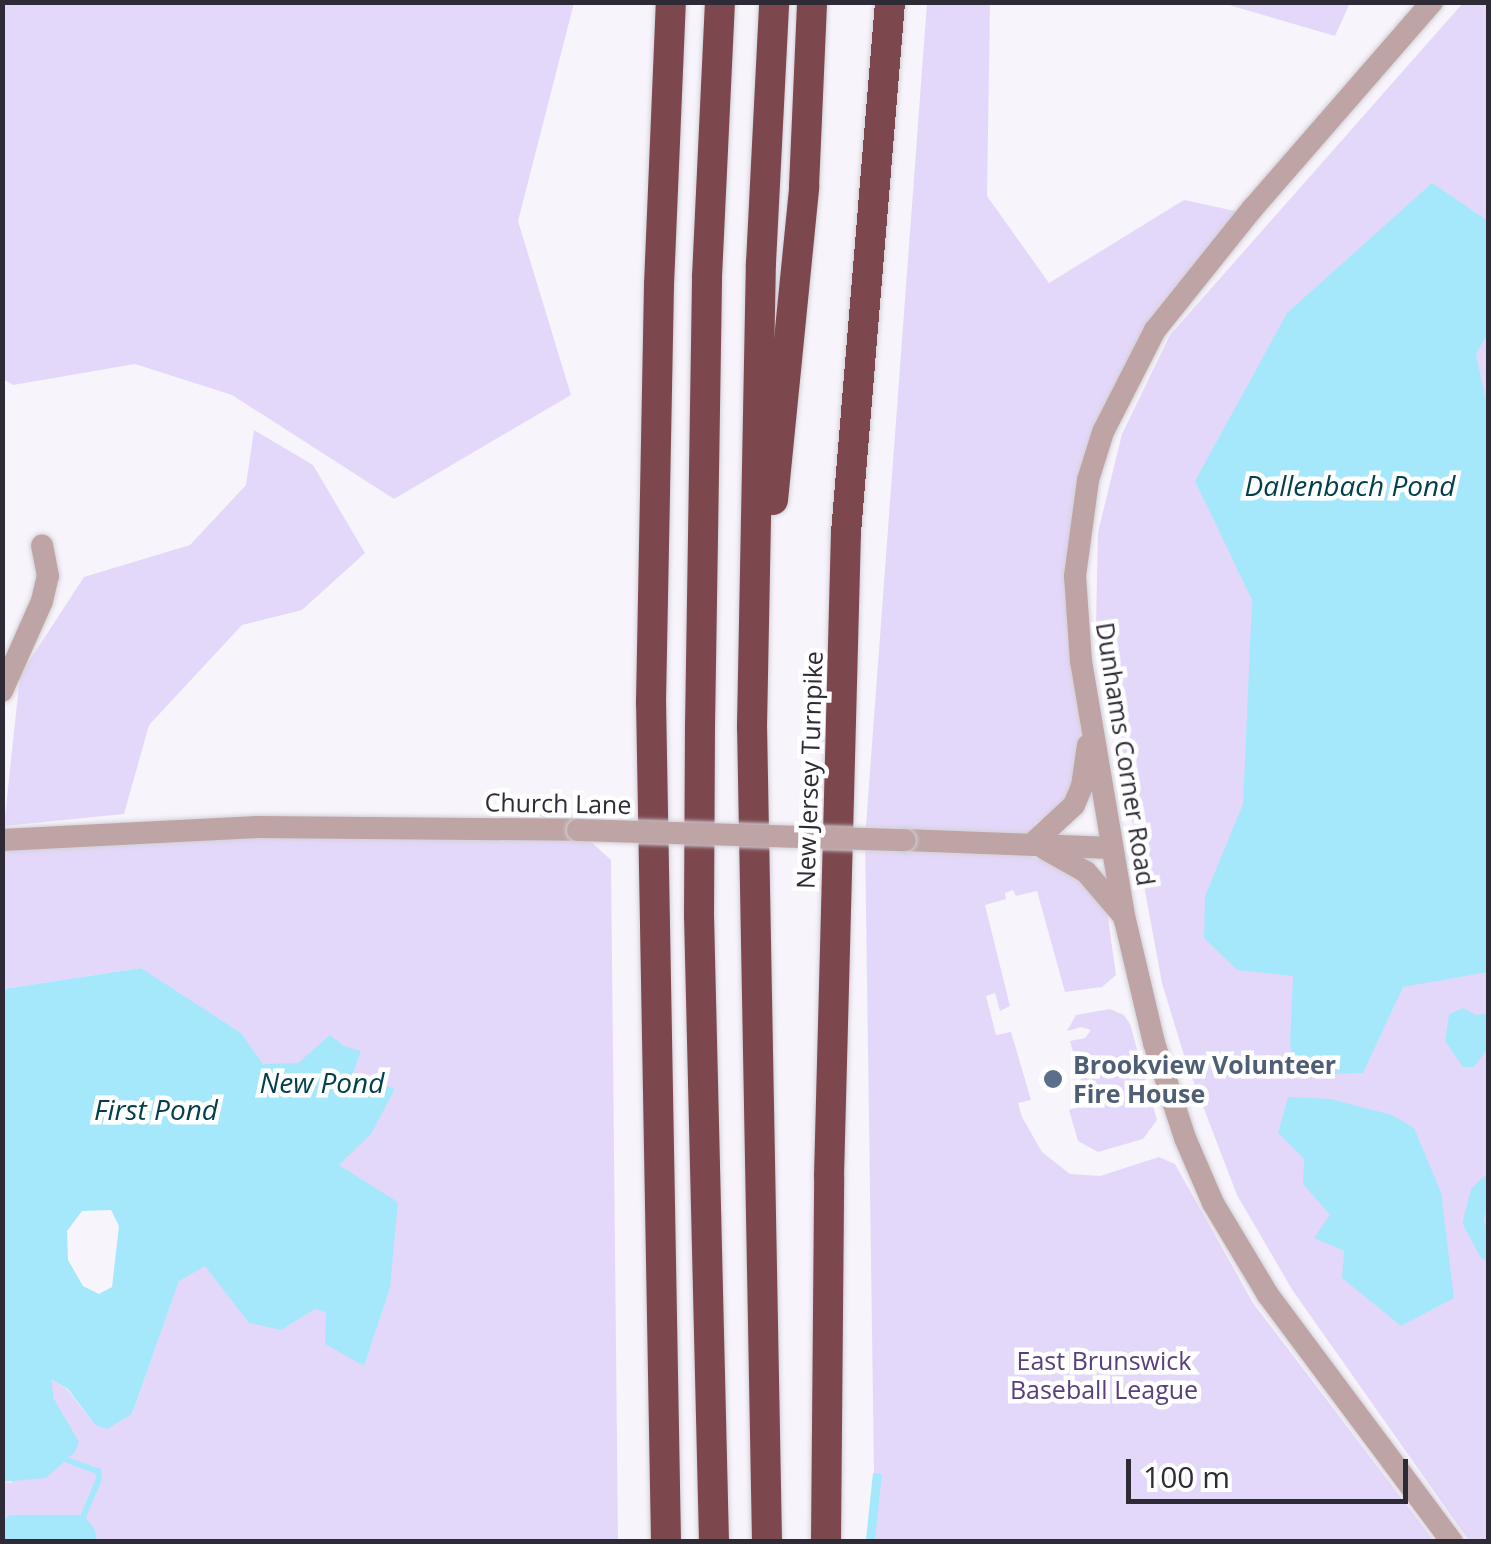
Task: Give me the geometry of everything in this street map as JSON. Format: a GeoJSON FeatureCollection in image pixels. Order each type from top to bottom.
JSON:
{"type":"FeatureCollection","features":[{"type":"Feature","properties":{"kind":"highway"},"geometry":{"type":"LineString","coordinates":[[666,1542],[651,702],[659,285],[671,2]]}},
{"type":"Feature","properties":{"kind":"highway"},"geometry":{"type":"LineString","coordinates":[[714,1542],[700,802],[702,448],[720,2]]}},
{"type":"Feature","properties":{"kind":"highway","name":"New Jersey Turnpike"},"geometry":{"type":"LineString","coordinates":[[767,1542],[752,728],[761,263],[774,2]]}},
{"type":"Feature","properties":{"kind":"highway"},"geometry":{"type":"LineString","coordinates":[[752,728],[798,262],[812,2]]}},
{"type":"Feature","properties":{"kind":"highway","name":"New Jersey Turnpike"},"geometry":{"type":"LineString","coordinates":[[826,1542],[830,1157],[846,533],[890,2]]}},
{"type":"Feature","properties":{"kind":"street","name":"Dunhams Corner Road"},"geometry":{"type":"LineString","coordinates":[[1432,2],[1188,286],[1126,382],[1098,448],[1080,530],[1077,624],[1125,920],[1168,1091],[1213,1203],[1268,1295],[1452,1542]]}},
{"type":"Feature","properties":{"kind":"street"},"geometry":{"type":"LineString","coordinates":[[2,691],[42,601],[48,576],[42,546]]}},
{"type":"Feature","properties":{"kind":"street"},"geometry":{"type":"LineString","coordinates":[[1090,722],[1082,786],[1074,805],[1032,844],[1086,872],[1117,904],[1125,920]]}},
{"type":"Feature","properties":{"kind":"street","name":"Church Lane"},"geometry":{"type":"LineString","coordinates":[[2,840],[258,827],[578,830],[1112,848]]}},
{"type":"Feature","properties":{"kind":"green space"},"geometry":{"type":"Polygon","coordinates":[[[2,3],[574,3],[518,221],[571,395],[394,499],[232,395],[135,364],[13,385],[3,379],[2,3]]]}},
{"type":"Feature","properties":{"kind":"green space","name":"East Brunswick Baseball League"},"geometry":{"type":"Polygon","coordinates":[[[927,3],[990,3],[987,196],[1049,283],[1184,200],[1249,214],[1126,382],[1079,529],[1090,722],[1067,799],[1053,814],[1035,823],[1032,844],[935,842],[935,853],[1028,856],[1067,867],[1107,911],[1116,975],[1102,987],[1065,992],[1037,891],[1016,896],[1013,890],[1005,893],[1006,899],[985,905],[1010,1006],[1000,1011],[995,993],[986,996],[996,1035],[1011,1032],[1031,1100],[1018,1103],[1022,1117],[1042,1152],[1070,1174],[1100,1176],[1159,1157],[1175,1164],[1253,1303],[1434,1541],[875,1542],[865,839],[927,3]]]}},
{"type":"Feature","properties":{"kind":"green space"},"geometry":{"type":"Polygon","coordinates":[[[1222,3],[1349,5],[1335,36],[1222,3]]]}},
{"type":"Feature","properties":{"kind":"green space"},"geometry":{"type":"Polygon","coordinates":[[[1463,3],[1488,3],[1488,1542],[1469,1541],[1293,1291],[1237,1195],[1186,1062],[1162,983],[1096,625],[1098,532],[1122,434],[1170,335],[1463,3]]]}},
{"type":"Feature","properties":{"kind":"green space"},"geometry":{"type":"Polygon","coordinates":[[[254,430],[313,465],[365,553],[302,610],[242,625],[149,725],[124,814],[4,826],[20,675],[84,577],[190,545],[246,485],[254,430]]]}},
{"type":"Feature","properties":{"kind":"green space"},"geometry":{"type":"Polygon","coordinates":[[[578,830],[611,860],[618,1541],[97,1542],[95,1530],[38,1516],[9,1515],[3,1521],[3,1482],[11,1483],[54,1399],[50,1378],[67,1389],[95,1425],[132,1414],[179,1280],[205,1265],[280,1330],[315,1308],[327,1312],[338,1165],[141,968],[3,989],[3,840],[578,830]]]}},
{"type":"Feature","properties":{"kind":"green space"},"geometry":{"type":"Polygon","coordinates":[[[1110,1009],[1124,1015],[1130,1024],[1157,1120],[1143,1139],[1098,1152],[1078,1141],[1069,1110],[1086,1105],[1070,1041],[1085,1038],[1091,1030],[1081,1027],[1067,1031],[1076,1015],[1110,1009]]]}},
{"type":"Feature","properties":{"kind":"water","name":"Dallenbach Pond"},"geometry":{"type":"Polygon","coordinates":[[[1432,183],[1488,221],[1488,333],[1476,354],[1488,410],[1488,972],[1403,987],[1363,1073],[1296,1075],[1290,1043],[1293,976],[1237,970],[1204,938],[1205,896],[1243,804],[1252,600],[1195,481],[1287,313],[1432,183]]]}},
{"type":"Feature","properties":{"kind":"water","name":"First Pond"},"geometry":{"type":"Polygon","coordinates":[[[141,968],[241,1033],[263,1064],[298,1063],[330,1035],[344,1046],[361,1051],[352,1076],[395,1089],[371,1134],[339,1165],[398,1202],[390,1288],[364,1366],[325,1344],[326,1312],[315,1309],[281,1330],[249,1323],[205,1266],[179,1281],[132,1414],[107,1429],[95,1425],[68,1389],[51,1379],[54,1399],[79,1442],[75,1452],[46,1478],[3,1482],[3,989],[141,968]],[[111,1210],[82,1211],[67,1231],[68,1260],[83,1286],[99,1294],[112,1287],[119,1226],[111,1210]]]}},
{"type":"Feature","properties":{"kind":"water"},"geometry":{"type":"Polygon","coordinates":[[[1463,1008],[1477,1015],[1488,1013],[1488,1048],[1474,1067],[1463,1067],[1445,1041],[1449,1014],[1463,1008]]]}},
{"type":"Feature","properties":{"kind":"water"},"geometry":{"type":"Polygon","coordinates":[[[1288,1097],[1331,1099],[1392,1115],[1414,1128],[1441,1192],[1454,1298],[1401,1326],[1342,1278],[1344,1251],[1314,1238],[1330,1215],[1303,1184],[1304,1159],[1278,1133],[1288,1097]]]}},
{"type":"Feature","properties":{"kind":"water"},"geometry":{"type":"Polygon","coordinates":[[[873,1473],[882,1474],[875,1542],[866,1541],[873,1473]]]}},
{"type":"Feature","properties":{"kind":"water"},"geometry":{"type":"Polygon","coordinates":[[[9,1515],[84,1515],[95,1530],[97,1541],[3,1541],[3,1521],[9,1515]]]}},
{"type":"Feature","properties":{"kind":"waterway"},"geometry":{"type":"LineString","coordinates":[[1488,1186],[1480,1194],[1473,1222],[1488,1250]]}},
{"type":"Feature","properties":{"kind":"waterway"},"geometry":{"type":"LineString","coordinates":[[67,1460],[98,1471],[99,1479],[84,1515]]}},
{"type":"Feature","properties":{"kind":"place","name":"Brookview Volunteer Fire House"},"geometry":{"type":"Point","coordinates":[1053,1079]}},
{"type":"Feature","properties":{"kind":"water label","name":"New Pond"},"geometry":{"type":"Point","coordinates":[322,1082]}}]}
